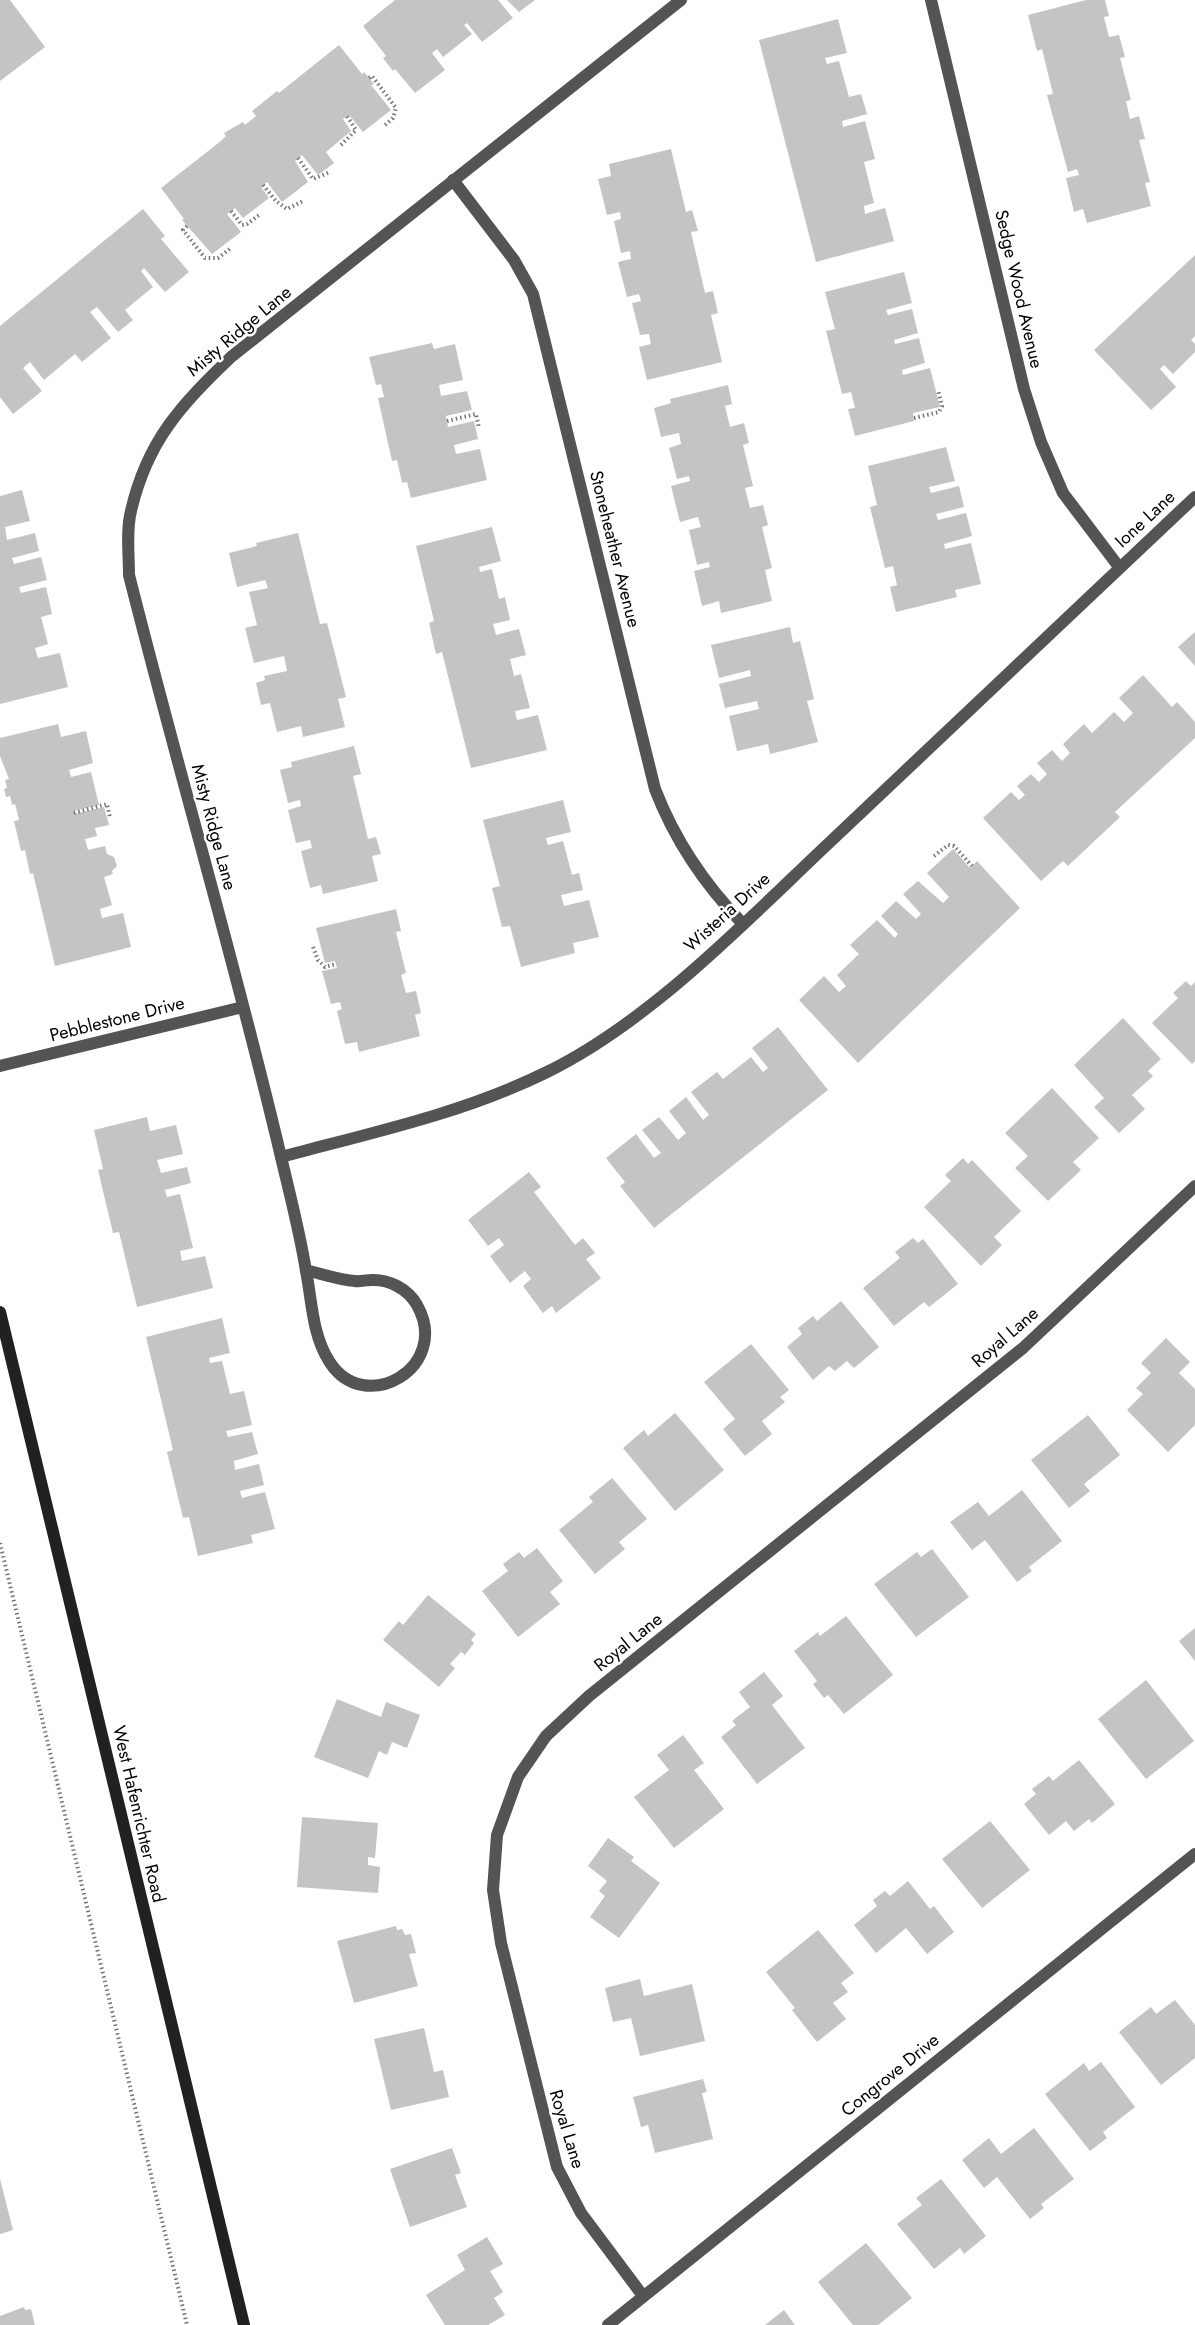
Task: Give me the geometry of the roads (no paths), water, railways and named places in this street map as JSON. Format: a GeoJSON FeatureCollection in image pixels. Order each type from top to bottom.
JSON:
{"type":"FeatureCollection","features":[{"type":"Feature","properties":{"kind":"street","name":"Misty Ridge Lane"},"geometry":{"type":"LineString","coordinates":[[306,1270],[356,1282],[388,1282],[402,1289],[414,1299],[422,1313],[426,1329],[419,1360],[396,1381],[367,1385],[352,1382],[339,1374],[323,1350],[314,1320],[306,1270],[281,1157],[129,575],[130,513],[149,454],[185,401],[231,357],[681,0]]}},
{"type":"Feature","properties":{"kind":"street","name":"Sedge Wood Avenue"},"geometry":{"type":"LineString","coordinates":[[931,0],[1024,389],[1041,442],[1063,492],[1119,567]]}},
{"type":"Feature","properties":{"kind":"street","name":"Stoneheather Avenue"},"geometry":{"type":"LineString","coordinates":[[453,180],[514,260],[533,294],[655,789],[670,826],[715,895],[743,924]]}},
{"type":"Feature","properties":{"kind":"street","name":"Ione Lane"},"geometry":{"type":"LineString","coordinates":[[1119,567],[1195,497]]}},
{"type":"Feature","properties":{"kind":"street","name":"Wisteria Drive"},"geometry":{"type":"LineString","coordinates":[[281,1157],[429,1118],[489,1098],[546,1073],[604,1040],[649,1005],[743,924],[1119,567]]}},
{"type":"Feature","properties":{"kind":"street","name":"Pebblestone Drive"},"geometry":{"type":"LineString","coordinates":[[0,1066],[243,1007]]}},
{"type":"Feature","properties":{"kind":"street","name":"Royal Lane"},"geometry":{"type":"LineString","coordinates":[[643,2296],[581,2213],[556,2167],[542,2115],[501,1943],[493,1890],[497,1835],[518,1777],[546,1736],[589,1696],[1023,1348],[1195,1186]]}},
{"type":"Feature","properties":{"kind":"street","name":"West Hafenrichter Road"},"geometry":{"type":"LineString","coordinates":[[0,1312],[244,2325]]}},
{"type":"Feature","properties":{"kind":"street","name":"Congrove Drive"},"geometry":{"type":"LineString","coordinates":[[608,2325],[1195,1854]]}}]}
